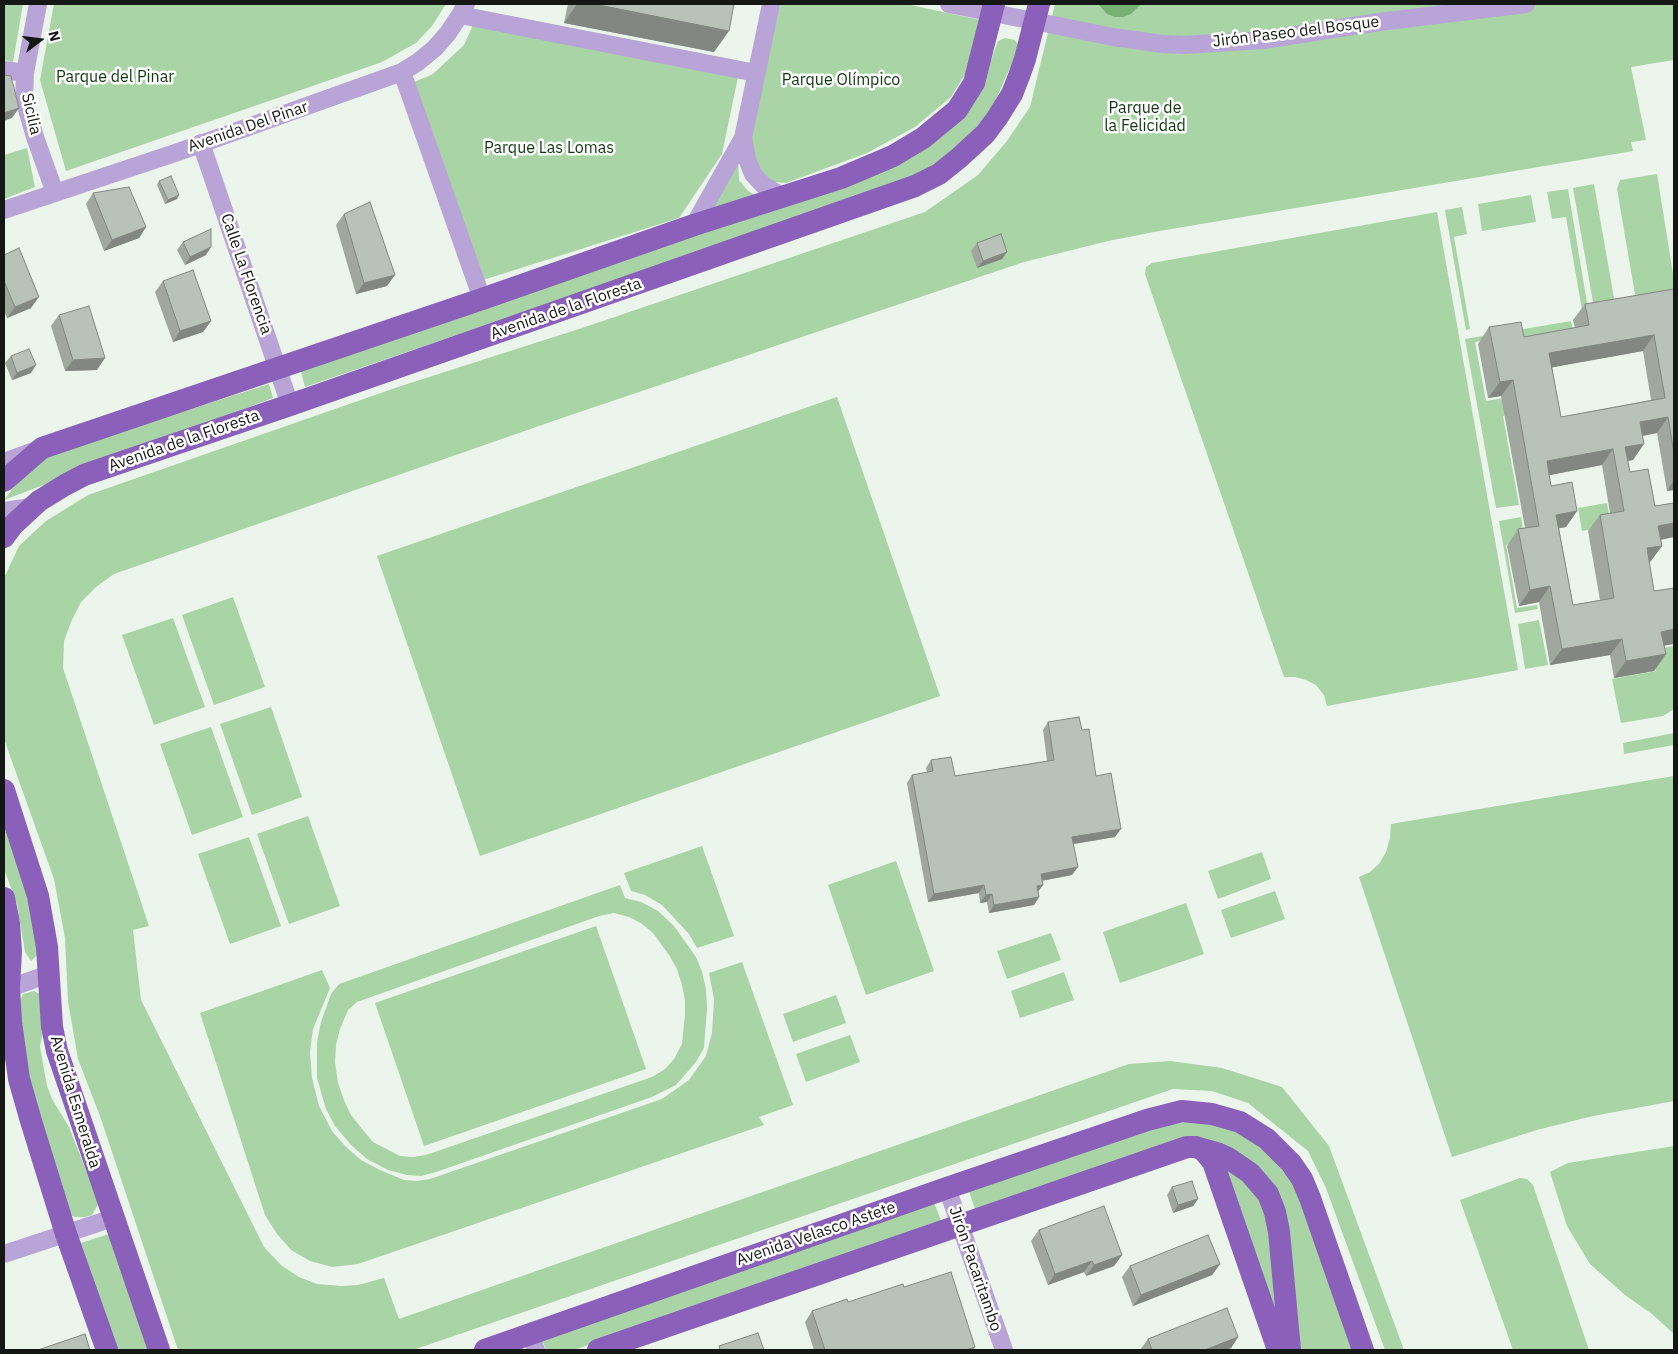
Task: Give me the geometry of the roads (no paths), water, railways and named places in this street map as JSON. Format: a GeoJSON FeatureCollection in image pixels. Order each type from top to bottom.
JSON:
{"type":"FeatureCollection","features":[{"type":"Feature","properties":{"kind":"main road"},"geometry":{"type":"LineString","coordinates":[[4,481],[42,448],[694,225],[841,178],[893,156],[923,138],[957,110],[974,83],[992,8]]}},
{"type":"Feature","properties":{"kind":"main road","name":"Avenida de la Floresta"},"geometry":{"type":"LineString","coordinates":[[32,507],[84,475],[290,405],[915,186],[939,174],[959,158],[985,134],[997,118],[1012,94],[1019,76],[1037,12]]}},
{"type":"Feature","properties":{"kind":"main road"},"geometry":{"type":"LineString","coordinates":[[4,537],[13,525],[32,507]]}},
{"type":"Feature","properties":{"kind":"main road","name":"Avenida Esmeralda"},"geometry":{"type":"LineString","coordinates":[[4,790],[38,896],[47,947],[52,1027],[57,1051],[159,1350]]}},
{"type":"Feature","properties":{"kind":"main road"},"geometry":{"type":"LineString","coordinates":[[4,898],[10,932],[6,989],[19,1078],[66,1234],[107,1350]]}},
{"type":"Feature","properties":{"kind":"main road","name":"Avenida Velasco Astete"},"geometry":{"type":"LineString","coordinates":[[485,1350],[533,1342],[947,1188],[1146,1120],[1182,1111],[1228,1117],[1258,1132],[1291,1163],[1302,1179],[1310,1198],[1363,1350]]}},
{"type":"Feature","properties":{"kind":"main road"},"geometry":{"type":"LineString","coordinates":[[598,1350],[1187,1147],[1196,1147],[1217,1153],[1240,1165],[1257,1180],[1268,1194],[1277,1218],[1290,1350]]}},
{"type":"Feature","properties":{"kind":"main road"},"geometry":{"type":"LineString","coordinates":[[1196,1147],[1204,1151],[1213,1162],[1278,1350]]}},
{"type":"Feature","properties":{"kind":"street","name":"Sicilia"},"geometry":{"type":"LineString","coordinates":[[38,4],[25,73],[24,98],[35,137],[55,193]]}},
{"type":"Feature","properties":{"kind":"street"},"geometry":{"type":"LineString","coordinates":[[694,225],[743,138],[772,4]]}},
{"type":"Feature","properties":{"kind":"street","name":"Jirón Paseo del Bosque"},"geometry":{"type":"LineString","coordinates":[[949,4],[1037,12],[1113,37],[1184,45],[1263,40],[1379,22],[1526,4]]}},
{"type":"Feature","properties":{"kind":"street"},"geometry":{"type":"LineString","coordinates":[[463,9],[756,73]]}},
{"type":"Feature","properties":{"kind":"street","name":"Avenida Del Pinar"},"geometry":{"type":"LineString","coordinates":[[4,210],[202,143],[402,72],[435,48],[463,9]]}},
{"type":"Feature","properties":{"kind":"street"},"geometry":{"type":"LineString","coordinates":[[4,70],[25,73]]}},
{"type":"Feature","properties":{"kind":"street"},"geometry":{"type":"LineString","coordinates":[[402,72],[482,299]]}},
{"type":"Feature","properties":{"kind":"street"},"geometry":{"type":"LineString","coordinates":[[743,138],[747,159],[753,174],[763,185],[782,196]]}},
{"type":"Feature","properties":{"kind":"street","name":"Calle La Florencia"},"geometry":{"type":"LineString","coordinates":[[202,143],[290,405]]}},
{"type":"Feature","properties":{"kind":"street"},"geometry":{"type":"LineString","coordinates":[[4,462],[42,448]]}},
{"type":"Feature","properties":{"kind":"street","name":"Avenida de la Floresta"},"geometry":{"type":"LineString","coordinates":[[4,511],[32,507]]}},
{"type":"Feature","properties":{"kind":"street"},"geometry":{"type":"LineString","coordinates":[[6,989],[49,974]]}},
{"type":"Feature","properties":{"kind":"street","name":"Jirón Pacaritambo"},"geometry":{"type":"LineString","coordinates":[[947,1188],[1004,1350]]}},
{"type":"Feature","properties":{"kind":"street"},"geometry":{"type":"LineString","coordinates":[[4,1254],[113,1218]]}},
{"type":"Feature","properties":{"kind":"park label","name":"Parque del Pinar"},"geometry":{"type":"Point","coordinates":[115,77]}},
{"type":"Feature","properties":{"kind":"park label","name":"Parque Olímpico"},"geometry":{"type":"Point","coordinates":[841,80]}},
{"type":"Feature","properties":{"kind":"park label","name":"Parque de la Felicidad"},"geometry":{"type":"Point","coordinates":[1145,117]}},
{"type":"Feature","properties":{"kind":"park label","name":"Parque Las Lomas"},"geometry":{"type":"Point","coordinates":[549,148]}}]}
